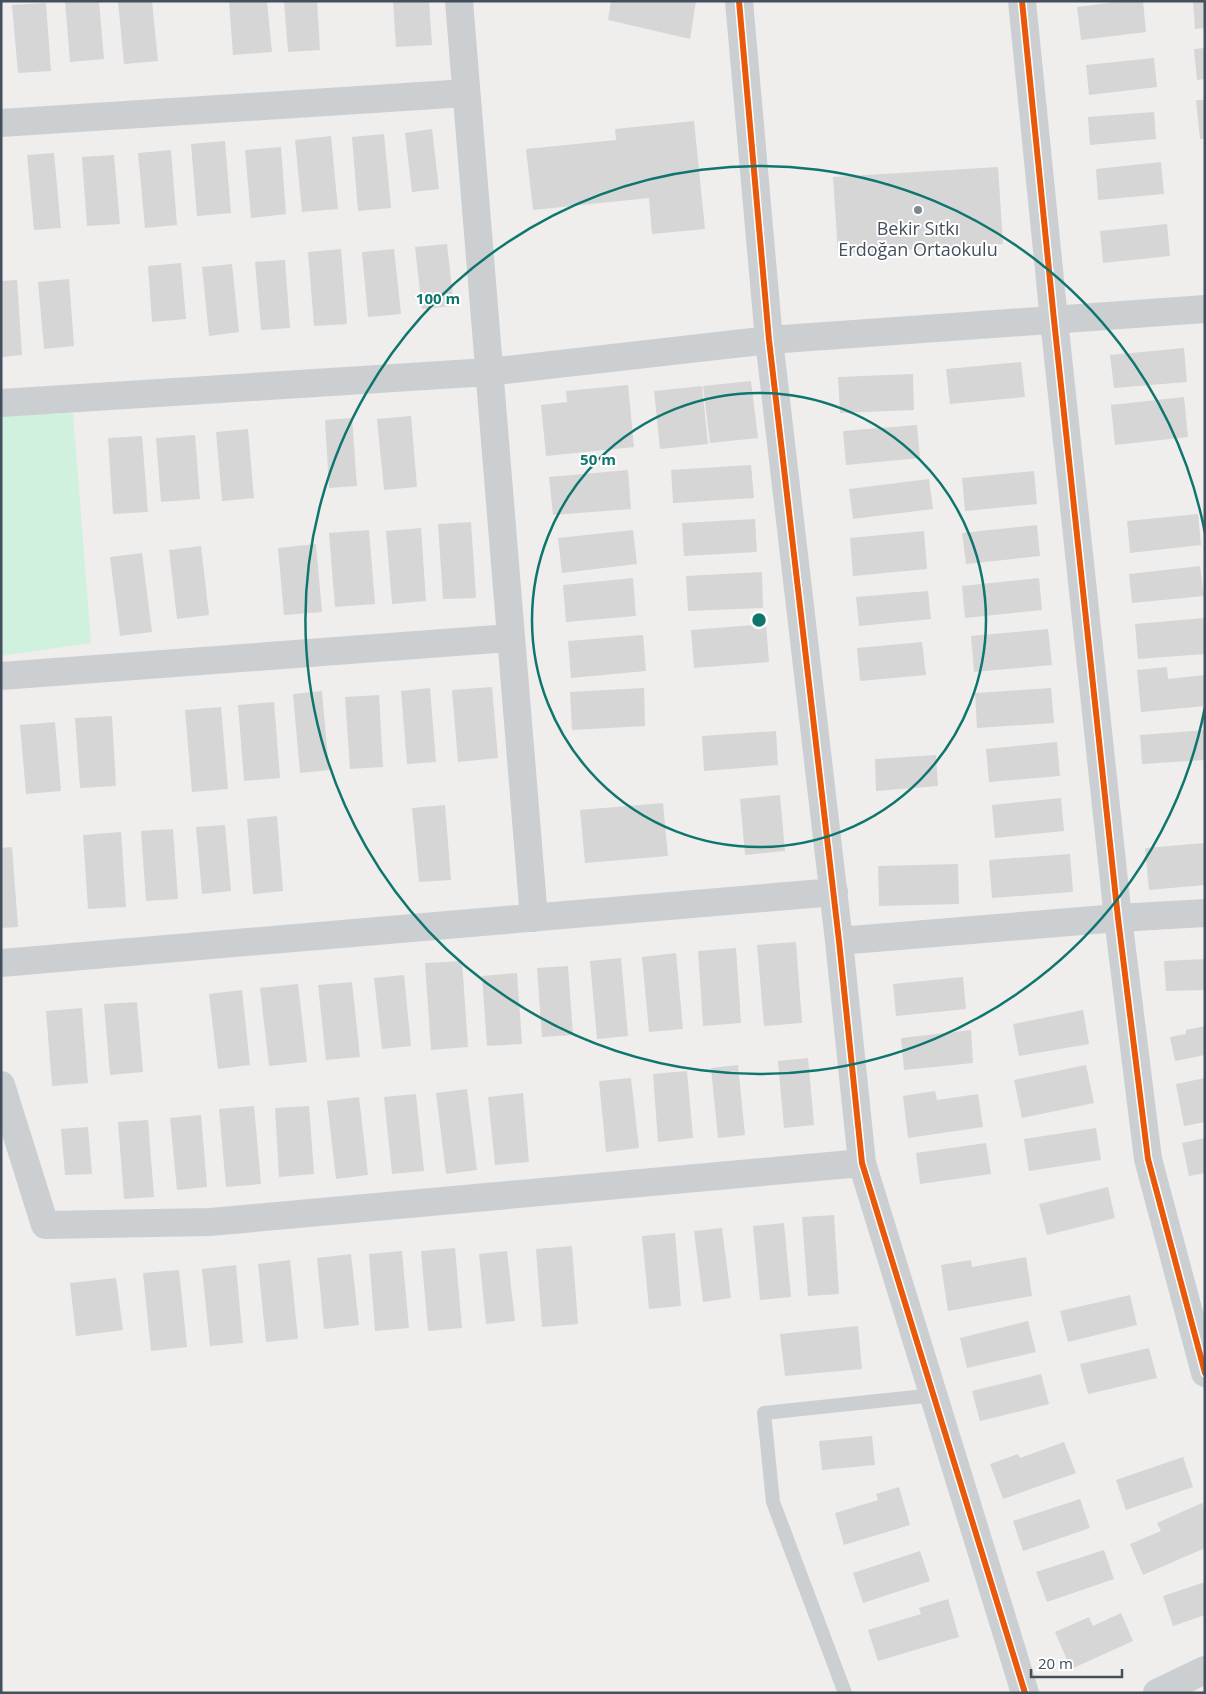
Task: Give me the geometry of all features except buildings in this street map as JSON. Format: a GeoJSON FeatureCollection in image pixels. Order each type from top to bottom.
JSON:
{"type":"FeatureCollection","features":[{"type":"Feature","properties":{"kind":"street"},"geometry":{"type":"LineString","coordinates":[[459,1],[534,918]]}},
{"type":"Feature","properties":{"kind":"street"},"geometry":{"type":"LineString","coordinates":[[739,1],[769,340],[834,892],[862,1163],[1025,1693]]}},
{"type":"Feature","properties":{"kind":"street"},"geometry":{"type":"LineString","coordinates":[[1022,1],[1118,918],[1148,1159],[1205,1373]]}},
{"type":"Feature","properties":{"kind":"street"},"geometry":{"type":"LineString","coordinates":[[1,123],[466,93]]}},
{"type":"Feature","properties":{"kind":"street"},"geometry":{"type":"LineString","coordinates":[[1,403],[488,372],[769,340],[1205,309]]}},
{"type":"Feature","properties":{"kind":"street"},"geometry":{"type":"LineString","coordinates":[[1,676],[510,638]]}},
{"type":"Feature","properties":{"kind":"street"},"geometry":{"type":"LineString","coordinates":[[1,963],[834,892]]}},
{"type":"Feature","properties":{"kind":"street"},"geometry":{"type":"LineString","coordinates":[[839,941],[1205,912]]}},
{"type":"Feature","properties":{"kind":"street"},"geometry":{"type":"LineString","coordinates":[[1,1084],[45,1225],[210,1222],[862,1163]]}},
{"type":"Feature","properties":{"kind":"street"},"geometry":{"type":"LineString","coordinates":[[1157,1693],[1205,1670]]}},
{"type":"Feature","properties":{"kind":"lane"},"geometry":{"type":"LineString","coordinates":[[845,1693],[773,1502],[764,1414],[934,1395]]}},
{"type":"Feature","properties":{"kind":"green space"},"geometry":{"type":"Polygon","coordinates":[[[73,413],[91,643],[1,656],[1,416],[73,413]]]}},
{"type":"Feature","properties":{"kind":"cycle path"},"geometry":{"type":"LineString","coordinates":[[739,1],[769,340],[839,941],[862,1163],[1025,1693]]}},
{"type":"Feature","properties":{"kind":"cycle path"},"geometry":{"type":"LineString","coordinates":[[1022,1],[1118,918],[1148,1159],[1205,1373]]}},
{"type":"Feature","properties":{"kind":"place","name":"Bekir Sıtkı Erdoğan Ortaokulu"},"geometry":{"type":"Point","coordinates":[918,210]}}]}
